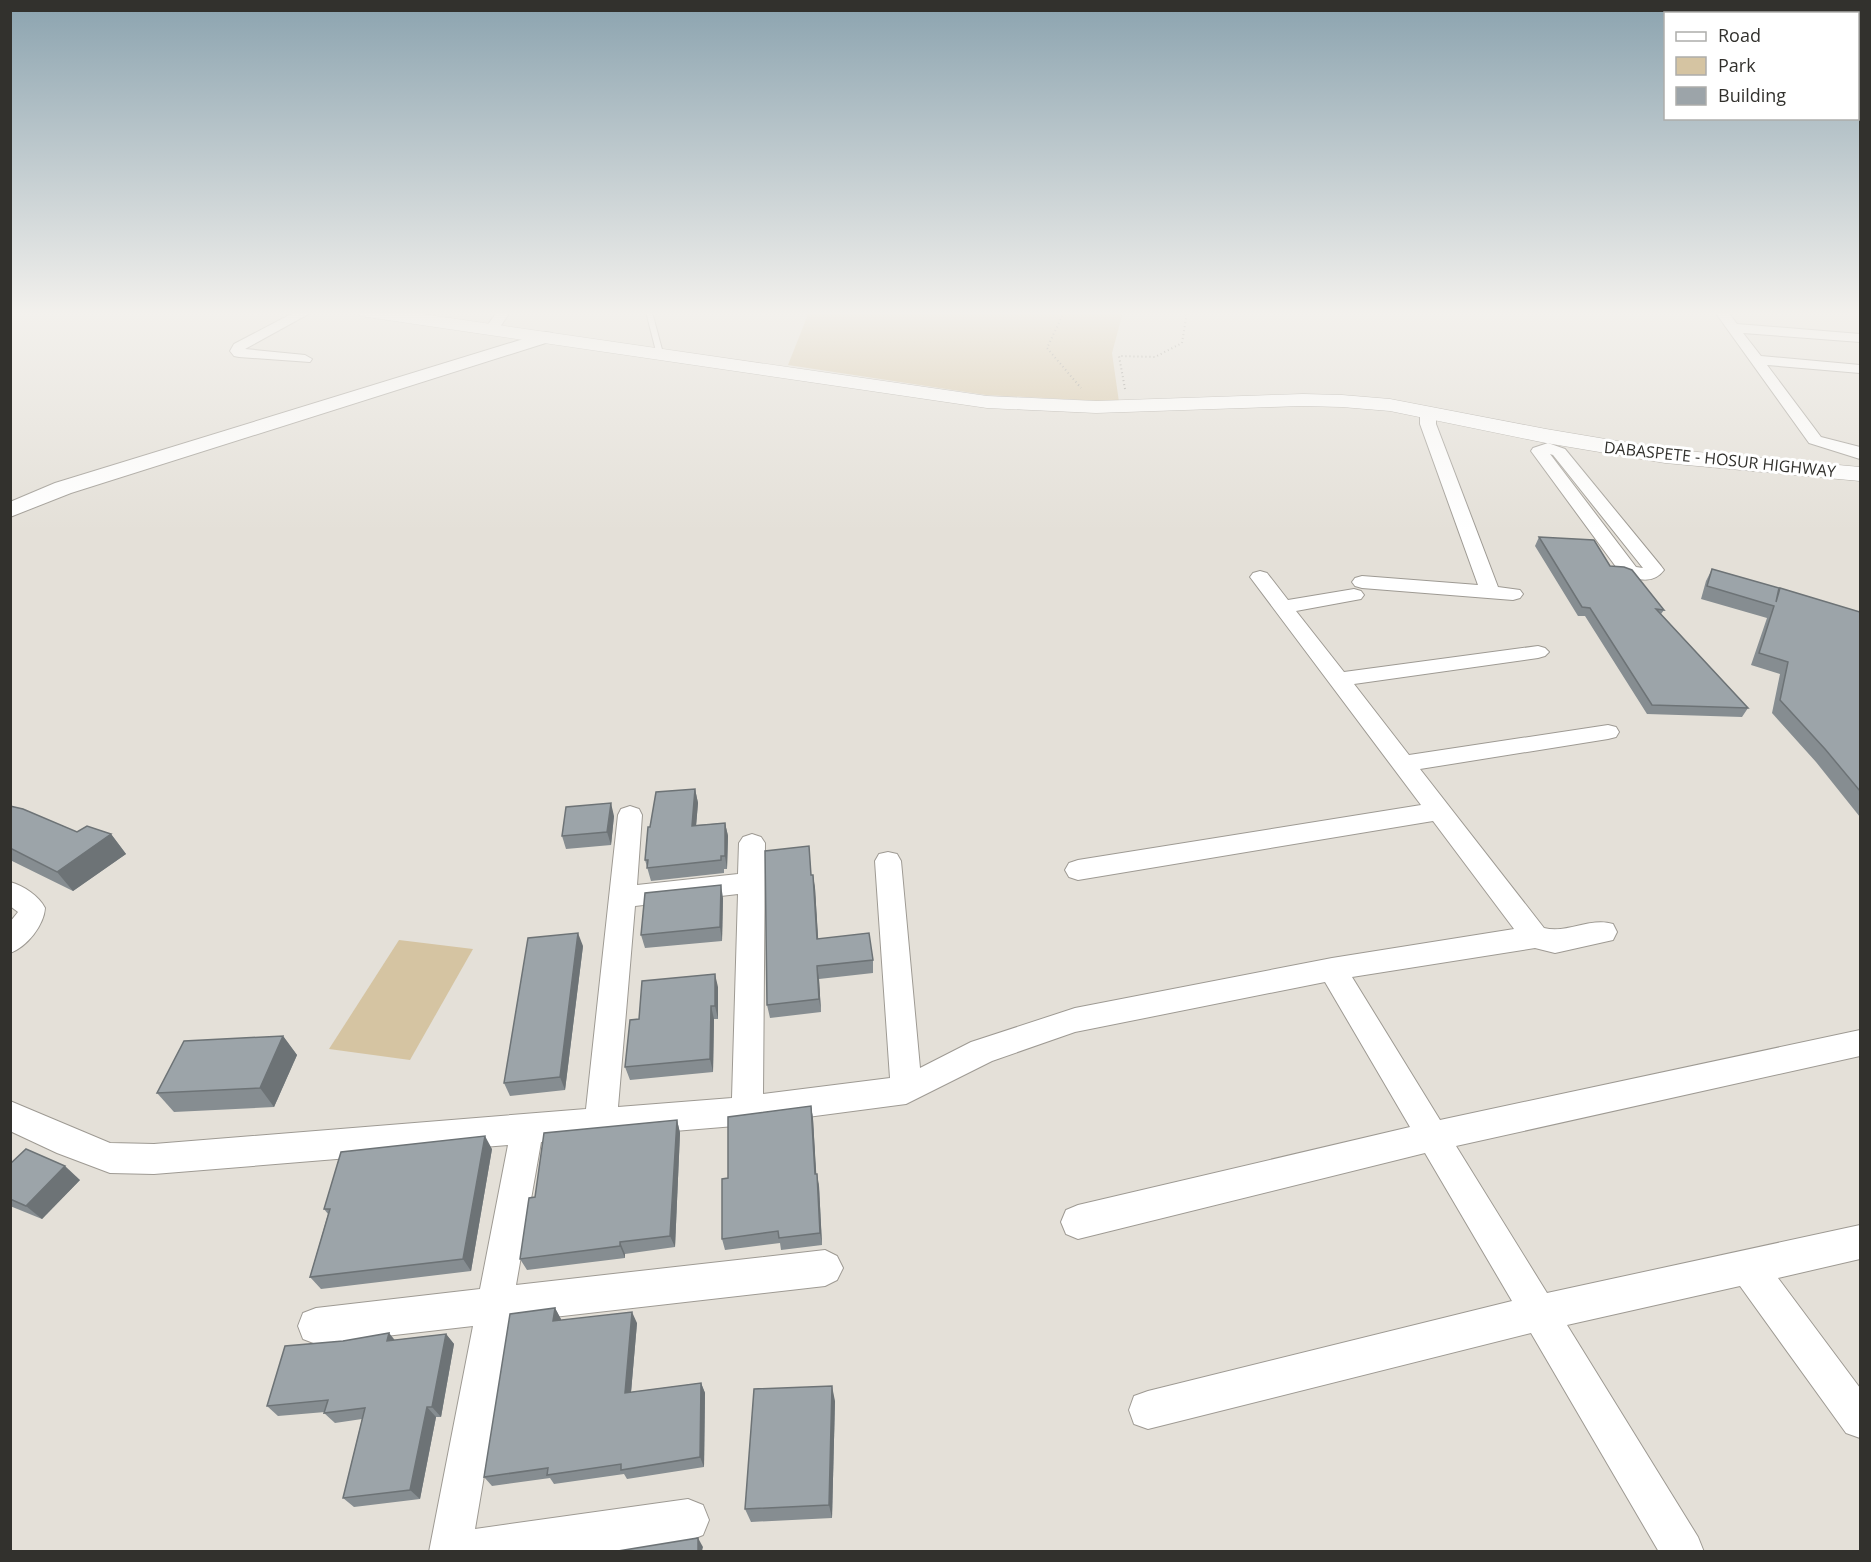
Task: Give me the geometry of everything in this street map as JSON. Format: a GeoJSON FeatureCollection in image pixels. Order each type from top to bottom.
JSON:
{"type":"FeatureCollection","features":[{"type":"Feature","properties":{"kind":"highway","name":"DABASPETE - HOSUR HIGHWAY"},"geometry":{"type":"LineString","coordinates":[[868,385],[987,402],[1096,407],[1304,400],[1390,405],[1428,412],[1547,442],[1665,456],[1860,474]]}},
{"type":"Feature","properties":{"kind":"street"},"geometry":{"type":"LineString","coordinates":[[10,510],[63,488],[395,385]]}},
{"type":"Feature","properties":{"kind":"street"},"geometry":{"type":"LineString","coordinates":[[1774,385],[1815,440],[1860,454]]}},
{"type":"Feature","properties":{"kind":"street"},"geometry":{"type":"LineString","coordinates":[[1428,412],[1428,424],[1490,592]]}},
{"type":"Feature","properties":{"kind":"street"},"geometry":{"type":"LineString","coordinates":[[1547,442],[1559,452],[1653,570],[1646,575],[1629,571],[1539,451],[1547,442]]}},
{"type":"Feature","properties":{"kind":"street"},"geometry":{"type":"LineString","coordinates":[[1260,577],[1535,937]]}},
{"type":"Feature","properties":{"kind":"street"},"geometry":{"type":"LineString","coordinates":[[1282,607],[1358,588],[1513,594]]}},
{"type":"Feature","properties":{"kind":"street"},"geometry":{"type":"LineString","coordinates":[[1338,680],[1538,652]]}},
{"type":"Feature","properties":{"kind":"street"},"geometry":{"type":"LineString","coordinates":[[1402,764],[1608,732]]}},
{"type":"Feature","properties":{"kind":"street"},"geometry":{"type":"LineString","coordinates":[[1078,870],[1439,811]]}},
{"type":"Feature","properties":{"kind":"street"},"geometry":{"type":"LineString","coordinates":[[601,1123],[630,815]]}},
{"type":"Feature","properties":{"kind":"street"},"geometry":{"type":"LineString","coordinates":[[747,1111],[752,843]]}},
{"type":"Feature","properties":{"kind":"street"},"geometry":{"type":"LineString","coordinates":[[888,861],[906,1090]]}},
{"type":"Feature","properties":{"kind":"street"},"geometry":{"type":"LineString","coordinates":[[622,897],[751,883]]}},
{"type":"Feature","properties":{"kind":"street"},"geometry":{"type":"LineString","coordinates":[[10,892],[25,900],[32,908],[31,918],[10,942]]}},
{"type":"Feature","properties":{"kind":"street"},"geometry":{"type":"LineString","coordinates":[[10,1115],[68,1142],[110,1158],[154,1159],[747,1111],[906,1090],[982,1052],[1075,1020],[1332,969],[1535,937],[1554,942],[1603,932]]}},
{"type":"Feature","properties":{"kind":"street"},"geometry":{"type":"LineString","coordinates":[[1332,969],[1683,1551]]}},
{"type":"Feature","properties":{"kind":"street"},"geometry":{"type":"LineString","coordinates":[[1078,1222],[1434,1136],[1860,1043]]}},
{"type":"Feature","properties":{"kind":"street"},"geometry":{"type":"LineString","coordinates":[[450,1551],[527,1129]]}},
{"type":"Feature","properties":{"kind":"street"},"geometry":{"type":"LineString","coordinates":[[1148,1410],[1539,1313],[1860,1242]]}},
{"type":"Feature","properties":{"kind":"street"},"geometry":{"type":"LineString","coordinates":[[1748,1267],[1860,1419]]}},
{"type":"Feature","properties":{"kind":"street"},"geometry":{"type":"LineString","coordinates":[[316,1326],[825,1268]]}},
{"type":"Feature","properties":{"kind":"street"},"geometry":{"type":"LineString","coordinates":[[464,1551],[688,1520]]}},
{"type":"Feature","properties":{"kind":"path"},"geometry":{"type":"LineString","coordinates":[[1078,385],[1096,407]]}},
{"type":"Feature","properties":{"kind":"path"},"geometry":{"type":"LineString","coordinates":[[1124,385],[1131,406]]}},
{"type":"Feature","properties":{"kind":"green space"},"geometry":{"type":"Polygon","coordinates":[[[919,385],[1117,385],[1119,402],[986,395],[919,385]]]}},
{"type":"Feature","properties":{"kind":"green space"},"geometry":{"type":"Polygon","coordinates":[[[399,940],[473,949],[410,1060],[329,1049],[399,940]]]}},
{"type":"Feature","properties":{"kind":"building"},"geometry":{"type":"Polygon","coordinates":[[[1539,537],[1594,540],[1610,566],[1632,570],[1664,610],[1656,609],[1748,708],[1652,705],[1590,608],[1582,607],[1539,537]]]}},
{"type":"Feature","properties":{"kind":"building"},"geometry":{"type":"Polygon","coordinates":[[[1712,569],[1779,588],[1776,602],[1780,588],[1860,612],[1860,791],[1780,700],[1788,662],[1759,653],[1774,606],[1707,586],[1712,569]]]}},
{"type":"Feature","properties":{"kind":"building"},"geometry":{"type":"Polygon","coordinates":[[[695,789],[692,826],[725,823],[725,856],[721,856],[721,860],[647,868],[648,860],[645,860],[648,827],[650,827],[656,792],[695,789]]]}},
{"type":"Feature","properties":{"kind":"building"},"geometry":{"type":"Polygon","coordinates":[[[611,803],[607,832],[562,836],[566,807],[611,803]]]}},
{"type":"Feature","properties":{"kind":"building"},"geometry":{"type":"Polygon","coordinates":[[[10,806],[23,809],[77,832],[87,826],[111,834],[57,872],[10,848],[10,806]]]}},
{"type":"Feature","properties":{"kind":"building"},"geometry":{"type":"Polygon","coordinates":[[[809,846],[817,939],[869,933],[873,960],[817,966],[819,999],[767,1005],[765,851],[809,846]]]}},
{"type":"Feature","properties":{"kind":"building"},"geometry":{"type":"Polygon","coordinates":[[[721,885],[720,927],[641,935],[645,893],[721,885]]]}},
{"type":"Feature","properties":{"kind":"building"},"geometry":{"type":"Polygon","coordinates":[[[578,933],[560,1077],[504,1083],[528,938],[578,933]]]}},
{"type":"Feature","properties":{"kind":"building"},"geometry":{"type":"Polygon","coordinates":[[[715,974],[715,1006],[711,1006],[710,1059],[625,1067],[630,1020],[639,1019],[642,981],[715,974]]]}},
{"type":"Feature","properties":{"kind":"building"},"geometry":{"type":"Polygon","coordinates":[[[283,1036],[260,1088],[157,1093],[184,1041],[283,1036]]]}},
{"type":"Feature","properties":{"kind":"building"},"geometry":{"type":"Polygon","coordinates":[[[811,1106],[820,1233],[779,1238],[778,1231],[722,1239],[722,1179],[728,1178],[728,1117],[811,1106]]]}},
{"type":"Feature","properties":{"kind":"building"},"geometry":{"type":"Polygon","coordinates":[[[677,1120],[670,1236],[620,1242],[620,1246],[520,1259],[529,1198],[535,1197],[544,1133],[677,1120]]]}},
{"type":"Feature","properties":{"kind":"building"},"geometry":{"type":"Polygon","coordinates":[[[485,1136],[463,1259],[310,1277],[330,1209],[324,1209],[341,1152],[485,1136]]]}},
{"type":"Feature","properties":{"kind":"building"},"geometry":{"type":"Polygon","coordinates":[[[26,1149],[65,1166],[26,1206],[10,1199],[10,1164],[26,1149]]]}},
{"type":"Feature","properties":{"kind":"building"},"geometry":{"type":"Polygon","coordinates":[[[555,1308],[553,1321],[632,1312],[625,1393],[701,1383],[700,1457],[621,1470],[621,1464],[547,1475],[548,1468],[484,1477],[510,1314],[555,1308]]]}},
{"type":"Feature","properties":{"kind":"building"},"geometry":{"type":"Polygon","coordinates":[[[389,1333],[387,1341],[446,1334],[432,1407],[427,1407],[410,1490],[343,1498],[365,1408],[324,1413],[328,1400],[267,1406],[285,1346],[343,1341],[389,1333]]]}},
{"type":"Feature","properties":{"kind":"building"},"geometry":{"type":"Polygon","coordinates":[[[832,1386],[829,1505],[745,1509],[754,1389],[832,1386]]]}},
{"type":"Feature","properties":{"kind":"building"},"geometry":{"type":"Polygon","coordinates":[[[698,1538],[698,1551],[618,1551],[698,1538]]]}}]}
